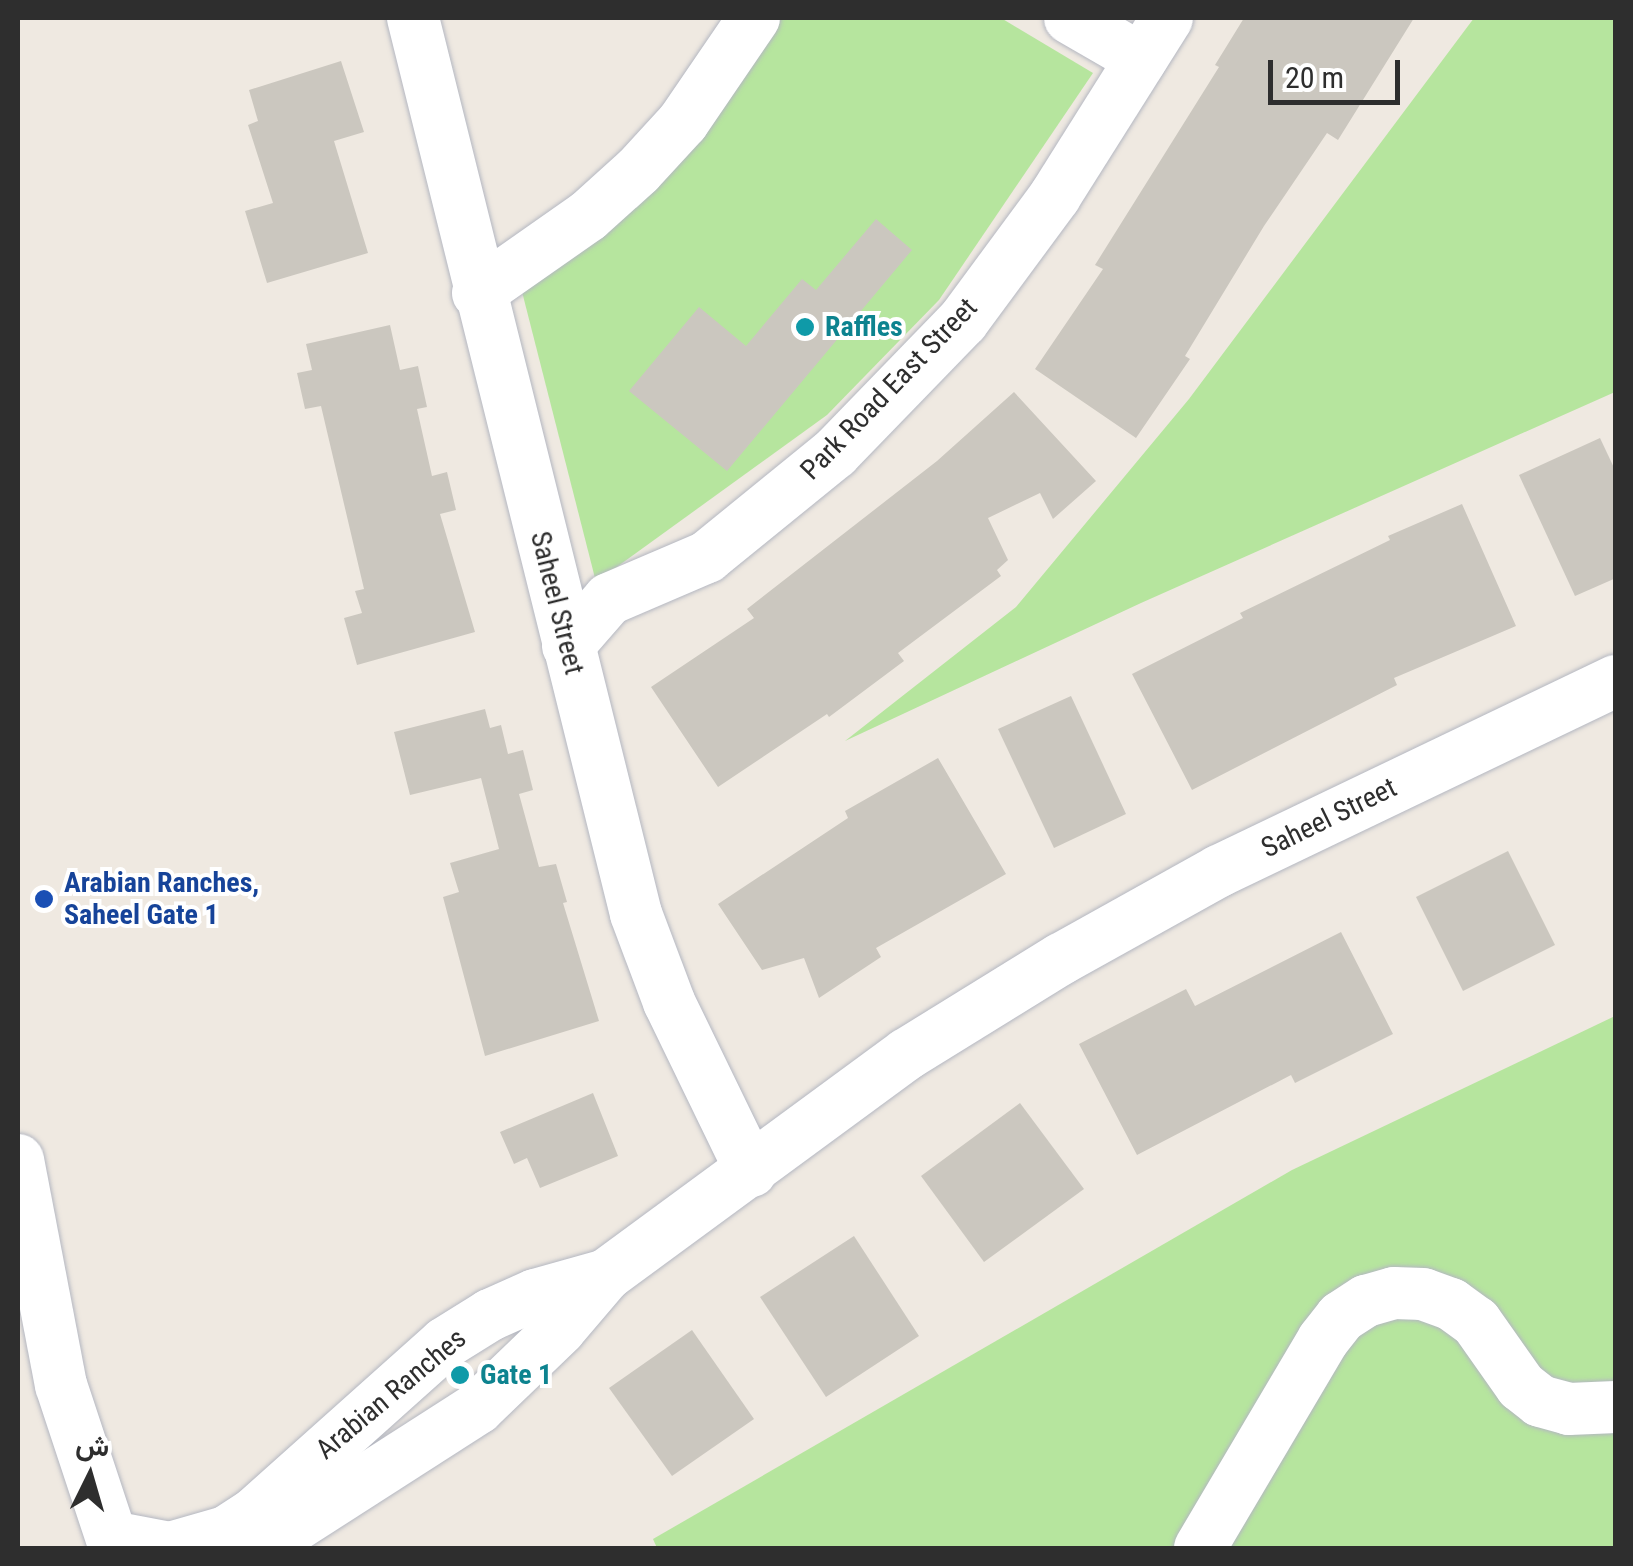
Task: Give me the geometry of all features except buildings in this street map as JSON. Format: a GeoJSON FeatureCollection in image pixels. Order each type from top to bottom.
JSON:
{"type":"FeatureCollection","features":[{"type":"Feature","properties":{"kind":"street","name":"Saheel Street"},"geometry":{"type":"LineString","coordinates":[[413,18],[478,293],[636,914],[676,1019],[751,1170]]}},
{"type":"Feature","properties":{"kind":"street"},"geometry":{"type":"LineString","coordinates":[[478,293],[588,216],[638,171],[683,122],[754,18]]}},
{"type":"Feature","properties":{"kind":"street","name":"Park Road East Street"},"geometry":{"type":"LineString","coordinates":[[568,646],[609,600],[707,557],[848,440],[963,321],[1055,196],[1154,38],[1070,18]]}},
{"type":"Feature","properties":{"kind":"street","name":"Saheel Street"},"geometry":{"type":"LineString","coordinates":[[606,1275],[907,1054],[1060,959],[1219,871],[1616,681]]}},
{"type":"Feature","properties":{"kind":"street"},"geometry":{"type":"LineString","coordinates":[[18,1160],[61,1385],[114,1543]]}},
{"type":"Feature","properties":{"kind":"street","name":"Arabian Ranches"},"geometry":{"type":"LineString","coordinates":[[260,1548],[478,1408],[548,1312],[606,1275]]}},
{"type":"Feature","properties":{"kind":"street"},"geometry":{"type":"LineString","coordinates":[[1200,1548],[1323,1340],[1341,1317],[1366,1301],[1394,1293],[1423,1294],[1451,1304],[1476,1322],[1522,1386],[1540,1401],[1569,1410],[1616,1407]]}},
{"type":"Feature","properties":{"kind":"street","name":"Arabian Ranches"},"geometry":{"type":"LineString","coordinates":[[114,1543],[170,1548],[226,1532],[254,1514],[445,1343],[490,1315],[548,1312]]}},
{"type":"Feature","properties":{"kind":"street"},"geometry":{"type":"LineString","coordinates":[[384,1394],[400,1423],[424,1446]]}},
{"type":"Feature","properties":{"kind":"green space"},"geometry":{"type":"Polygon","coordinates":[[[769,18],[1001,18],[1093,73],[939,300],[827,415],[596,582],[518,276],[769,18]]]}},
{"type":"Feature","properties":{"kind":"green space"},"geometry":{"type":"Polygon","coordinates":[[[1474,18],[1615,18],[1615,392],[1141,603],[845,741],[1016,607],[1189,399],[1474,18]]]}},
{"type":"Feature","properties":{"kind":"green space"},"geometry":{"type":"Polygon","coordinates":[[[1615,1016],[1615,1548],[657,1548],[653,1539],[1292,1170],[1615,1016]]]}},
{"type":"Feature","properties":{"kind":"place","name":"Raffles"},"geometry":{"type":"Point","coordinates":[805,327]}},
{"type":"Feature","properties":{"kind":"place","name":"Arabian Ranches, Saheel Gate 1"},"geometry":{"type":"Point","coordinates":[44,899]}},
{"type":"Feature","properties":{"kind":"place","name":"Gate 1"},"geometry":{"type":"Point","coordinates":[460,1375]}}]}
